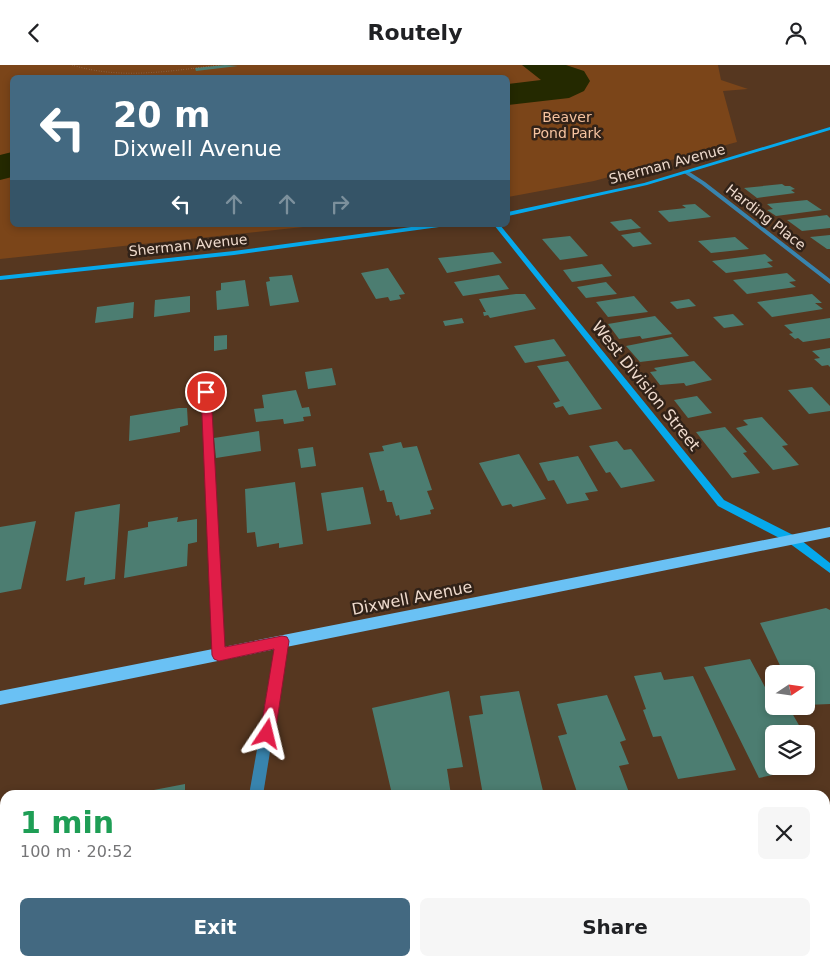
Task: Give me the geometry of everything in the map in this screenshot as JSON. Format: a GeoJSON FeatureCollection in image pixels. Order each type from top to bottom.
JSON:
{"type":"FeatureCollection","features":[{"type":"Feature","properties":{"kind":"main road","name":"Sherman Avenue"},"geometry":{"type":"LineString","coordinates":[[510,214],[686,173],[830,128]]}},
{"type":"Feature","properties":{"kind":"main road","name":"Sherman Avenue"},"geometry":{"type":"LineString","coordinates":[[0,278],[234,253],[424,227]]}},
{"type":"Feature","properties":{"kind":"main road","name":"West Division Street"},"geometry":{"type":"LineString","coordinates":[[499,227],[721,503],[793,540],[830,569]]}},
{"type":"Feature","properties":{"kind":"main road","name":"Dixwell Avenue"},"geometry":{"type":"LineString","coordinates":[[0,698],[830,532]]}},
{"type":"Feature","properties":{"kind":"street","name":"Harding Place"},"geometry":{"type":"LineString","coordinates":[[686,173],[703,183],[830,282]]}},
{"type":"Feature","properties":{"kind":"street"},"geometry":{"type":"LineString","coordinates":[[206,392],[219,655]]}},
{"type":"Feature","properties":{"kind":"street"},"geometry":{"type":"LineString","coordinates":[[257,790],[282,641]]}},
{"type":"Feature","properties":{"kind":"path"},"geometry":{"type":"LineString","coordinates":[[72,65],[93,71],[139,73],[220,65]]}},
{"type":"Feature","properties":{"kind":"green space","name":"Beaver Pond Park"},"geometry":{"type":"Polygon","coordinates":[[[0,65],[718,65],[721,80],[748,89],[723,91],[737,142],[594,181],[510,197],[510,75],[10,75],[10,227],[303,227],[0,259],[0,65]]]}},
{"type":"Feature","properties":{"kind":"shaded area"},"geometry":{"type":"Polygon","coordinates":[[[522,65],[566,65],[584,71],[590,81],[584,91],[569,98],[510,105],[510,84],[541,80],[522,65]]]}},
{"type":"Feature","properties":{"kind":"shaded area"},"geometry":{"type":"Polygon","coordinates":[[[10,152],[10,178],[0,180],[0,155],[10,152]]]}},
{"type":"Feature","properties":{"kind":"building"},"geometry":{"type":"Polygon","coordinates":[[[225,65],[238,66],[196,71],[195,68],[225,65]]]}},
{"type":"Feature","properties":{"kind":"building"},"geometry":{"type":"Polygon","coordinates":[[[782,184],[795,189],[791,190],[795,193],[757,198],[744,188],[782,184]]]}},
{"type":"Feature","properties":{"kind":"building"},"geometry":{"type":"Polygon","coordinates":[[[807,200],[822,210],[776,216],[767,210],[773,209],[767,204],[807,200]]]}},
{"type":"Feature","properties":{"kind":"building"},"geometry":{"type":"Polygon","coordinates":[[[695,204],[711,217],[669,222],[658,211],[686,208],[682,205],[695,204]]]}},
{"type":"Feature","properties":{"kind":"building"},"geometry":{"type":"Polygon","coordinates":[[[827,215],[830,218],[830,228],[802,231],[787,220],[827,215]]]}},
{"type":"Feature","properties":{"kind":"building"},"geometry":{"type":"Polygon","coordinates":[[[631,219],[641,228],[619,231],[610,222],[631,219]]]}},
{"type":"Feature","properties":{"kind":"building"},"geometry":{"type":"Polygon","coordinates":[[[640,232],[652,244],[633,247],[621,235],[640,232]]]}},
{"type":"Feature","properties":{"kind":"building"},"geometry":{"type":"Polygon","coordinates":[[[830,235],[830,249],[827,249],[810,237],[830,235]]]}},
{"type":"Feature","properties":{"kind":"building"},"geometry":{"type":"Polygon","coordinates":[[[570,236],[588,256],[560,260],[542,239],[570,236]]]}},
{"type":"Feature","properties":{"kind":"building"},"geometry":{"type":"Polygon","coordinates":[[[735,237],[749,249],[711,253],[698,241],[735,237]]]}},
{"type":"Feature","properties":{"kind":"building"},"geometry":{"type":"Polygon","coordinates":[[[493,252],[502,263],[447,273],[438,258],[493,252]]]}},
{"type":"Feature","properties":{"kind":"building"},"geometry":{"type":"Polygon","coordinates":[[[765,254],[773,261],[767,262],[773,267],[726,273],[712,261],[765,254]]]}},
{"type":"Feature","properties":{"kind":"building"},"geometry":{"type":"Polygon","coordinates":[[[602,264],[612,276],[572,282],[563,270],[602,264]]]}},
{"type":"Feature","properties":{"kind":"building"},"geometry":{"type":"Polygon","coordinates":[[[388,268],[405,294],[399,295],[401,299],[390,301],[388,297],[376,299],[361,273],[388,268]]]}},
{"type":"Feature","properties":{"kind":"building"},"geometry":{"type":"Polygon","coordinates":[[[787,273],[796,281],[789,282],[796,287],[747,294],[733,280],[787,273]]]}},
{"type":"Feature","properties":{"kind":"building"},"geometry":{"type":"Polygon","coordinates":[[[292,275],[299,302],[270,306],[266,282],[270,281],[269,277],[292,275]]]}},
{"type":"Feature","properties":{"kind":"building"},"geometry":{"type":"Polygon","coordinates":[[[499,275],[509,289],[463,296],[454,282],[499,275]]]}},
{"type":"Feature","properties":{"kind":"building"},"geometry":{"type":"Polygon","coordinates":[[[245,280],[249,306],[217,310],[216,291],[221,290],[221,283],[245,280]]]}},
{"type":"Feature","properties":{"kind":"building"},"geometry":{"type":"Polygon","coordinates":[[[606,282],[617,294],[586,298],[577,287],[606,282]]]}},
{"type":"Feature","properties":{"kind":"building"},"geometry":{"type":"Polygon","coordinates":[[[525,294],[536,309],[490,318],[488,315],[484,316],[483,312],[486,312],[479,299],[525,294]]]}},
{"type":"Feature","properties":{"kind":"building"},"geometry":{"type":"Polygon","coordinates":[[[812,294],[822,303],[815,303],[823,309],[772,317],[757,302],[812,294]]]}},
{"type":"Feature","properties":{"kind":"building"},"geometry":{"type":"Polygon","coordinates":[[[190,296],[190,312],[154,317],[155,300],[190,296]]]}},
{"type":"Feature","properties":{"kind":"building"},"geometry":{"type":"Polygon","coordinates":[[[634,296],[648,312],[608,317],[596,302],[634,296]]]}},
{"type":"Feature","properties":{"kind":"building"},"geometry":{"type":"Polygon","coordinates":[[[689,299],[696,306],[677,309],[670,302],[689,299]]]}},
{"type":"Feature","properties":{"kind":"building"},"geometry":{"type":"Polygon","coordinates":[[[134,302],[133,318],[95,323],[97,307],[134,302]]]}},
{"type":"Feature","properties":{"kind":"building"},"geometry":{"type":"Polygon","coordinates":[[[733,314],[744,325],[724,328],[713,317],[733,314]]]}},
{"type":"Feature","properties":{"kind":"building"},"geometry":{"type":"Polygon","coordinates":[[[655,316],[672,334],[642,339],[640,336],[619,339],[608,324],[655,316]]]}},
{"type":"Feature","properties":{"kind":"building"},"geometry":{"type":"Polygon","coordinates":[[[462,318],[464,323],[445,326],[443,321],[462,318]]]}},
{"type":"Feature","properties":{"kind":"building"},"geometry":{"type":"Polygon","coordinates":[[[830,318],[830,338],[803,342],[789,334],[793,333],[784,325],[830,318]]]}},
{"type":"Feature","properties":{"kind":"building"},"geometry":{"type":"Polygon","coordinates":[[[227,335],[227,349],[214,351],[214,336],[227,335]]]}},
{"type":"Feature","properties":{"kind":"building"},"geometry":{"type":"Polygon","coordinates":[[[672,337],[689,356],[640,362],[626,346],[672,337]]]}},
{"type":"Feature","properties":{"kind":"building"},"geometry":{"type":"Polygon","coordinates":[[[554,339],[566,356],[525,363],[514,346],[554,339]]]}},
{"type":"Feature","properties":{"kind":"building"},"geometry":{"type":"Polygon","coordinates":[[[830,348],[830,367],[828,365],[822,366],[814,359],[820,358],[812,351],[830,348]]]}},
{"type":"Feature","properties":{"kind":"building"},"geometry":{"type":"Polygon","coordinates":[[[568,361],[602,409],[569,415],[563,406],[556,408],[553,403],[560,401],[537,366],[568,361]]]}},
{"type":"Feature","properties":{"kind":"building"},"geometry":{"type":"Polygon","coordinates":[[[694,361],[712,380],[686,386],[684,383],[660,385],[650,372],[657,371],[654,368],[694,361]]]}},
{"type":"Feature","properties":{"kind":"building"},"geometry":{"type":"Polygon","coordinates":[[[332,368],[336,385],[308,389],[305,372],[332,368]]]}},
{"type":"Feature","properties":{"kind":"building"},"geometry":{"type":"Polygon","coordinates":[[[812,387],[830,406],[830,411],[809,414],[788,390],[812,387]]]}},
{"type":"Feature","properties":{"kind":"building"},"geometry":{"type":"Polygon","coordinates":[[[296,390],[302,408],[309,407],[311,416],[303,417],[304,421],[284,424],[283,419],[256,422],[254,409],[264,408],[262,395],[296,390]]]}},
{"type":"Feature","properties":{"kind":"building"},"geometry":{"type":"Polygon","coordinates":[[[697,396],[712,413],[688,418],[674,400],[697,396]]]}},
{"type":"Feature","properties":{"kind":"building"},"geometry":{"type":"Polygon","coordinates":[[[187,408],[188,425],[180,427],[180,432],[129,441],[130,416],[187,408]]]}},
{"type":"Feature","properties":{"kind":"building"},"geometry":{"type":"Polygon","coordinates":[[[762,417],[788,445],[782,446],[799,465],[773,470],[736,428],[748,425],[743,420],[762,417]]]}},
{"type":"Feature","properties":{"kind":"building"},"geometry":{"type":"Polygon","coordinates":[[[725,427],[747,452],[743,453],[760,473],[732,478],[696,432],[725,427]]]}},
{"type":"Feature","properties":{"kind":"building"},"geometry":{"type":"Polygon","coordinates":[[[259,431],[261,451],[216,458],[214,438],[259,431]]]}},
{"type":"Feature","properties":{"kind":"building"},"geometry":{"type":"Polygon","coordinates":[[[617,441],[624,450],[631,449],[655,481],[621,488],[610,472],[606,473],[589,446],[617,441]]]}},
{"type":"Feature","properties":{"kind":"building"},"geometry":{"type":"Polygon","coordinates":[[[401,442],[403,448],[417,446],[432,490],[427,491],[434,509],[430,510],[431,514],[400,520],[399,515],[396,516],[392,502],[387,502],[384,490],[380,491],[369,453],[384,451],[382,446],[401,442]]]}},
{"type":"Feature","properties":{"kind":"building"},"geometry":{"type":"Polygon","coordinates":[[[313,447],[316,466],[301,468],[298,449],[313,447]]]}},
{"type":"Feature","properties":{"kind":"building"},"geometry":{"type":"Polygon","coordinates":[[[519,454],[546,499],[513,507],[511,504],[502,506],[479,463],[519,454]]]}},
{"type":"Feature","properties":{"kind":"building"},"geometry":{"type":"Polygon","coordinates":[[[578,456],[598,491],[585,493],[589,500],[567,504],[554,480],[548,481],[539,463],[578,456]]]}},
{"type":"Feature","properties":{"kind":"building"},"geometry":{"type":"Polygon","coordinates":[[[295,482],[303,544],[279,548],[279,543],[257,547],[255,532],[247,533],[245,489],[295,482]]]}},
{"type":"Feature","properties":{"kind":"building"},"geometry":{"type":"Polygon","coordinates":[[[363,487],[371,524],[327,531],[321,493],[363,487]]]}},
{"type":"Feature","properties":{"kind":"building"},"geometry":{"type":"Polygon","coordinates":[[[120,504],[115,579],[84,585],[85,577],[66,581],[75,512],[120,504]]]}},
{"type":"Feature","properties":{"kind":"building"},"geometry":{"type":"Polygon","coordinates":[[[178,517],[177,522],[197,519],[197,542],[188,544],[187,566],[124,578],[128,531],[148,527],[148,522],[178,517]]]}},
{"type":"Feature","properties":{"kind":"building"},"geometry":{"type":"Polygon","coordinates":[[[36,521],[21,589],[0,593],[0,527],[36,521]]]}},
{"type":"Feature","properties":{"kind":"building"},"geometry":{"type":"Polygon","coordinates":[[[826,608],[830,610],[830,704],[815,705],[815,665],[780,665],[760,623],[826,608]]]}},
{"type":"Feature","properties":{"kind":"building"},"geometry":{"type":"Polygon","coordinates":[[[750,659],[765,687],[765,715],[793,715],[799,725],[765,725],[765,775],[773,775],[759,778],[704,667],[750,659]]]}},
{"type":"Feature","properties":{"kind":"building"},"geometry":{"type":"Polygon","coordinates":[[[661,672],[664,680],[693,676],[736,770],[678,779],[661,736],[653,737],[643,710],[646,709],[634,676],[661,672]]]}},
{"type":"Feature","properties":{"kind":"building"},"geometry":{"type":"Polygon","coordinates":[[[449,691],[463,767],[447,769],[450,790],[391,790],[372,708],[449,691]]]}},
{"type":"Feature","properties":{"kind":"building"},"geometry":{"type":"Polygon","coordinates":[[[519,691],[543,790],[482,790],[469,716],[483,714],[480,696],[519,691]]]}},
{"type":"Feature","properties":{"kind":"building"},"geometry":{"type":"Polygon","coordinates":[[[607,695],[626,740],[620,742],[629,764],[619,766],[628,790],[576,790],[558,736],[567,734],[557,704],[607,695]]]}},
{"type":"Feature","properties":{"kind":"building"},"geometry":{"type":"Polygon","coordinates":[[[185,784],[185,790],[154,790],[185,784]]]}},
{"type":"Feature","properties":{"kind":"route"},"geometry":{"type":"LineString","coordinates":[[206,392],[219,655],[282,641],[267,734]]}}]}
